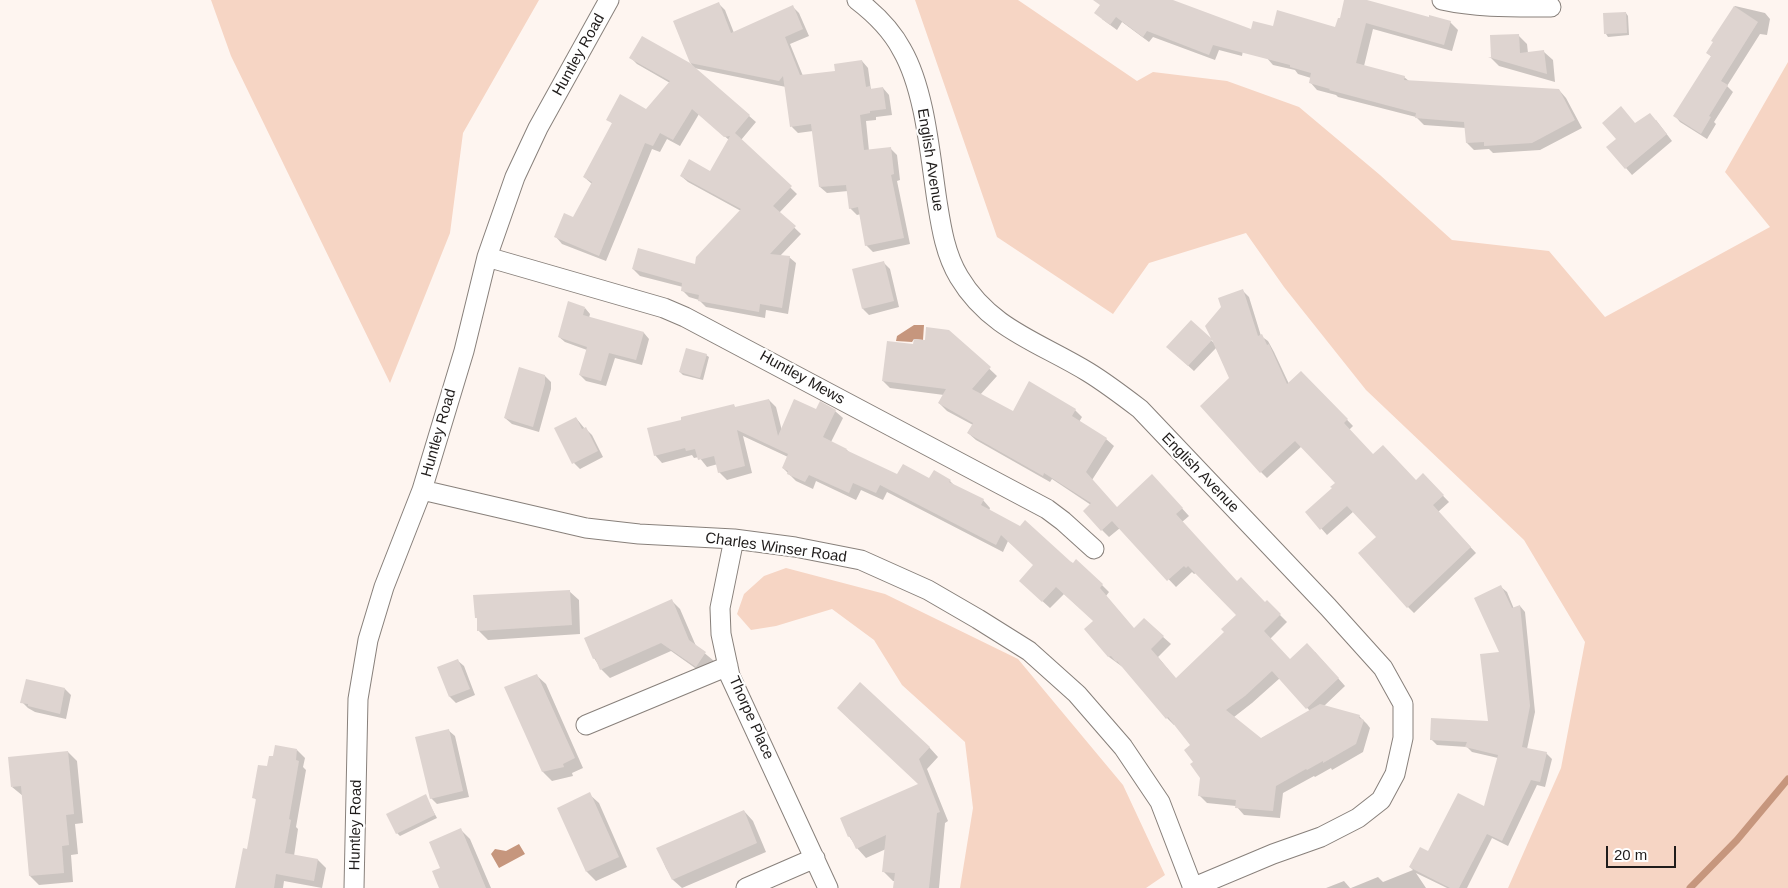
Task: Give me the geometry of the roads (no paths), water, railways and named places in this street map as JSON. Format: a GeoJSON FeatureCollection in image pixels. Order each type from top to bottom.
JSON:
{"type":"FeatureCollection","features":[{"type":"Feature","properties":{"kind":"street","name":"Huntley Road"},"geometry":{"type":"LineString","coordinates":[[354,888],[358,699],[368,640],[384,587],[422,490],[464,350],[487,257],[515,177],[538,128],[610,0]]}},
{"type":"Feature","properties":{"kind":"street","name":"English Avenue"},"geometry":{"type":"LineString","coordinates":[[857,0],[885,27],[902,50],[913,74],[921,100],[942,230],[949,255],[958,276],[971,294],[987,313],[1014,332],[1086,371],[1140,410],[1377,661],[1383,668],[1403,704],[1403,738],[1395,774],[1381,800],[1358,818],[1321,837],[1272,854],[1193,888]]}},
{"type":"Feature","properties":{"kind":"street"},"geometry":{"type":"LineString","coordinates":[[1442,0],[1466,5],[1551,7]]}},
{"type":"Feature","properties":{"kind":"street","name":"Huntley Mews"},"geometry":{"type":"LineString","coordinates":[[487,257],[664,308],[685,317],[1047,509],[1094,549]]}},
{"type":"Feature","properties":{"kind":"street","name":"Charles Winser Road"},"geometry":{"type":"LineString","coordinates":[[422,490],[586,528],[639,534],[734,538],[795,547],[860,560],[928,590],[978,618],[1029,651],[1077,694],[1123,747],[1160,802],[1193,888]]}},
{"type":"Feature","properties":{"kind":"street","name":"Thorpe Place"},"geometry":{"type":"LineString","coordinates":[[734,538],[720,608],[721,634],[730,676],[828,888]]}},
{"type":"Feature","properties":{"kind":"street"},"geometry":{"type":"LineString","coordinates":[[586,725],[728,666]]}},
{"type":"Feature","properties":{"kind":"street"},"geometry":{"type":"LineString","coordinates":[[746,888],[815,858]]}},
{"type":"Feature","properties":{"kind":"waterway"},"geometry":{"type":"LineString","coordinates":[[1690,888],[1737,840],[1788,779]]}}]}
